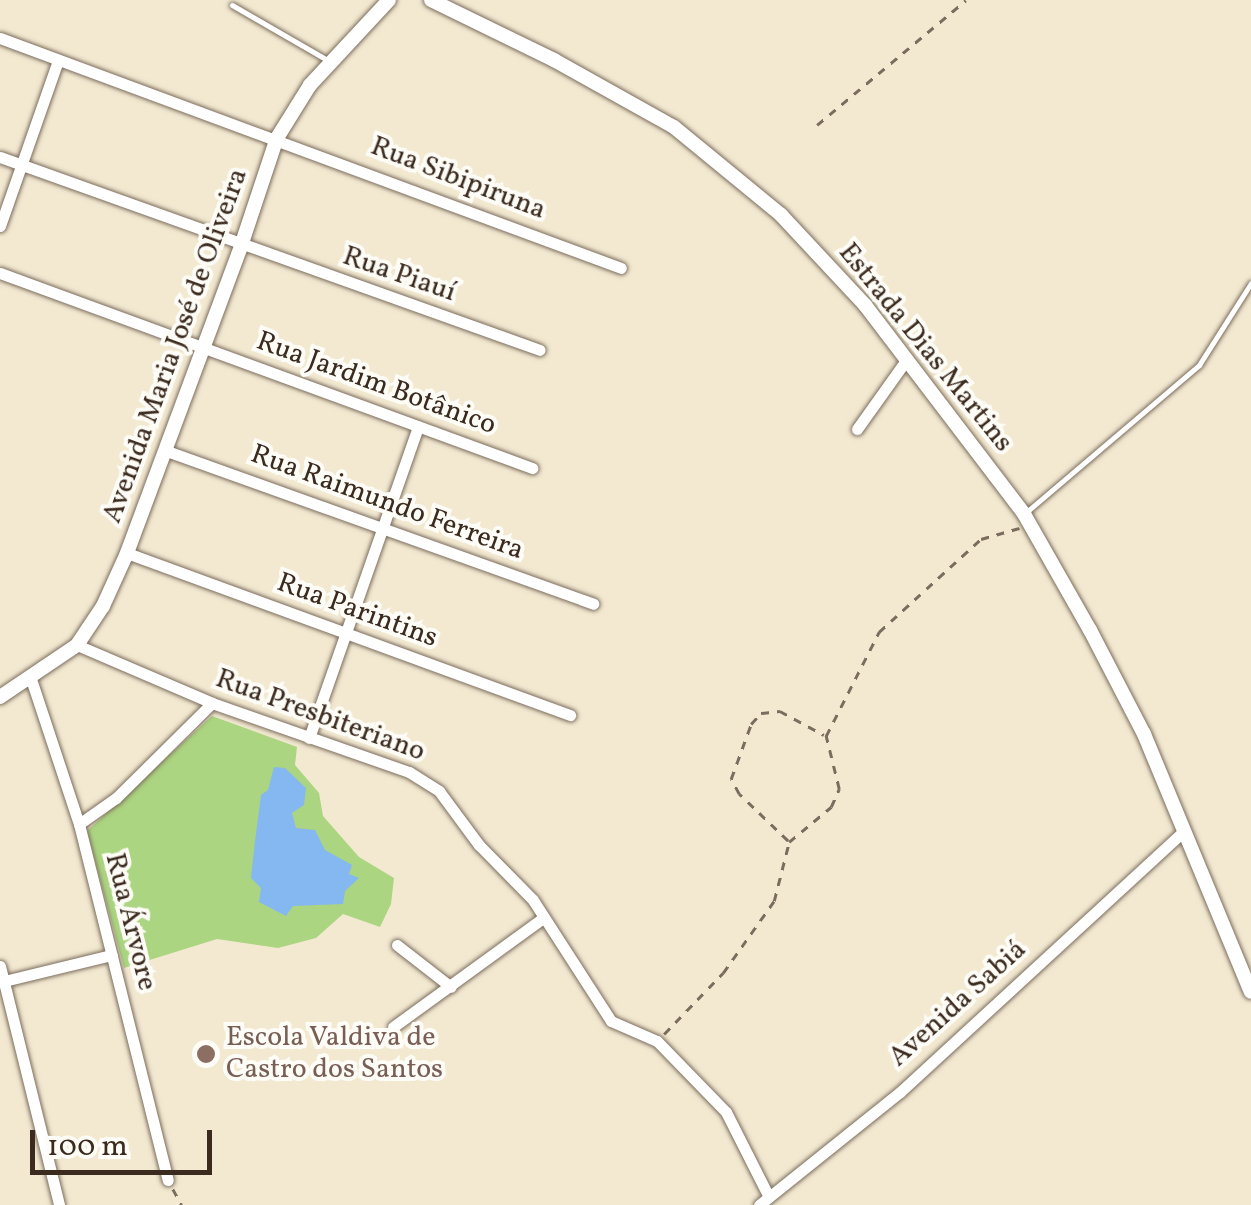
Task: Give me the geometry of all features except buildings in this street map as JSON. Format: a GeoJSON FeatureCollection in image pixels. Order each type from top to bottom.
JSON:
{"type":"FeatureCollection","features":[{"type":"Feature","properties":{"kind":"street","name":"Avenida Maria José de Oliveira"},"geometry":{"type":"LineString","coordinates":[[0,697],[76,645],[103,606],[128,553],[277,138],[331,63],[389,0]]}},
{"type":"Feature","properties":{"kind":"street","name":"Estrada Dias Martins"},"geometry":{"type":"LineString","coordinates":[[431,0],[554,60],[674,127],[781,214],[866,304],[1027,519],[1144,734],[1251,992]]}},
{"type":"Feature","properties":{"kind":"street","name":"Rua Sibipiruna"},"geometry":{"type":"LineString","coordinates":[[0,38],[621,268]]}},
{"type":"Feature","properties":{"kind":"street"},"geometry":{"type":"LineString","coordinates":[[0,226],[58,60]]}},
{"type":"Feature","properties":{"kind":"street","name":"Rua Piauí"},"geometry":{"type":"LineString","coordinates":[[0,157],[540,350]]}},
{"type":"Feature","properties":{"kind":"street","name":"Rua Jardim Botânico"},"geometry":{"type":"LineString","coordinates":[[0,273],[532,468]]}},
{"type":"Feature","properties":{"kind":"street"},"geometry":{"type":"LineString","coordinates":[[857,429],[907,359]]}},
{"type":"Feature","properties":{"kind":"street"},"geometry":{"type":"LineString","coordinates":[[309,738],[418,427]]}},
{"type":"Feature","properties":{"kind":"street","name":"Rua Raimundo Ferreira"},"geometry":{"type":"LineString","coordinates":[[164,450],[593,604]]}},
{"type":"Feature","properties":{"kind":"street","name":"Rua Parintins"},"geometry":{"type":"LineString","coordinates":[[128,553],[570,715]]}},
{"type":"Feature","properties":{"kind":"street","name":"Rua Presbiteriano"},"geometry":{"type":"LineString","coordinates":[[76,645],[212,704],[409,772],[439,791],[479,846],[524,888],[610,1021],[657,1041],[726,1112],[764,1201]]}},
{"type":"Feature","properties":{"kind":"street","name":"Rua Árvore"},"geometry":{"type":"LineString","coordinates":[[31,678],[79,824],[168,1180]]}},
{"type":"Feature","properties":{"kind":"street"},"geometry":{"type":"LineString","coordinates":[[79,824],[130,786],[212,704]]}},
{"type":"Feature","properties":{"kind":"street","name":"Avenida Sabiá"},"geometry":{"type":"LineString","coordinates":[[764,1201],[900,1092],[1184,831]]}},
{"type":"Feature","properties":{"kind":"street"},"geometry":{"type":"LineString","coordinates":[[393,1027],[543,918]]}},
{"type":"Feature","properties":{"kind":"street"},"geometry":{"type":"LineString","coordinates":[[397,944],[451,987]]}},
{"type":"Feature","properties":{"kind":"street"},"geometry":{"type":"LineString","coordinates":[[2,982],[112,955]]}},
{"type":"Feature","properties":{"kind":"street"},"geometry":{"type":"LineString","coordinates":[[0,966],[59,1205]]}},
{"type":"Feature","properties":{"kind":"lane"},"geometry":{"type":"LineString","coordinates":[[232,5],[331,63]]}},
{"type":"Feature","properties":{"kind":"lane"},"geometry":{"type":"LineString","coordinates":[[1027,519],[1189,376],[1251,283]]}},
{"type":"Feature","properties":{"kind":"path"},"geometry":{"type":"LineString","coordinates":[[817,125],[966,0]]}},
{"type":"Feature","properties":{"kind":"path"},"geometry":{"type":"LineString","coordinates":[[657,1041],[723,972],[774,902],[790,842],[831,806],[839,789],[826,736],[879,632],[981,539],[1027,519]]}},
{"type":"Feature","properties":{"kind":"path"},"geometry":{"type":"LineString","coordinates":[[790,842],[739,794],[732,779],[750,724],[761,713],[780,711],[826,736]]}},
{"type":"Feature","properties":{"kind":"path"},"geometry":{"type":"LineString","coordinates":[[168,1180],[182,1205]]}},
{"type":"Feature","properties":{"kind":"green space"},"geometry":{"type":"Polygon","coordinates":[[[212,716],[297,747],[295,765],[319,793],[323,816],[359,857],[394,878],[391,904],[380,927],[343,914],[316,938],[278,948],[217,939],[124,968],[87,831],[212,716]]]}},
{"type":"Feature","properties":{"kind":"water"},"geometry":{"type":"Polygon","coordinates":[[[274,767],[285,768],[306,788],[304,805],[292,813],[296,828],[315,830],[325,850],[352,865],[349,874],[359,878],[345,891],[343,904],[293,906],[286,916],[259,902],[261,888],[251,878],[255,841],[261,795],[268,790],[274,767]]]}},
{"type":"Feature","properties":{"kind":"place","name":"Escola Valdiva de Castro dos Santos"},"geometry":{"type":"Point","coordinates":[206,1054]}}]}
